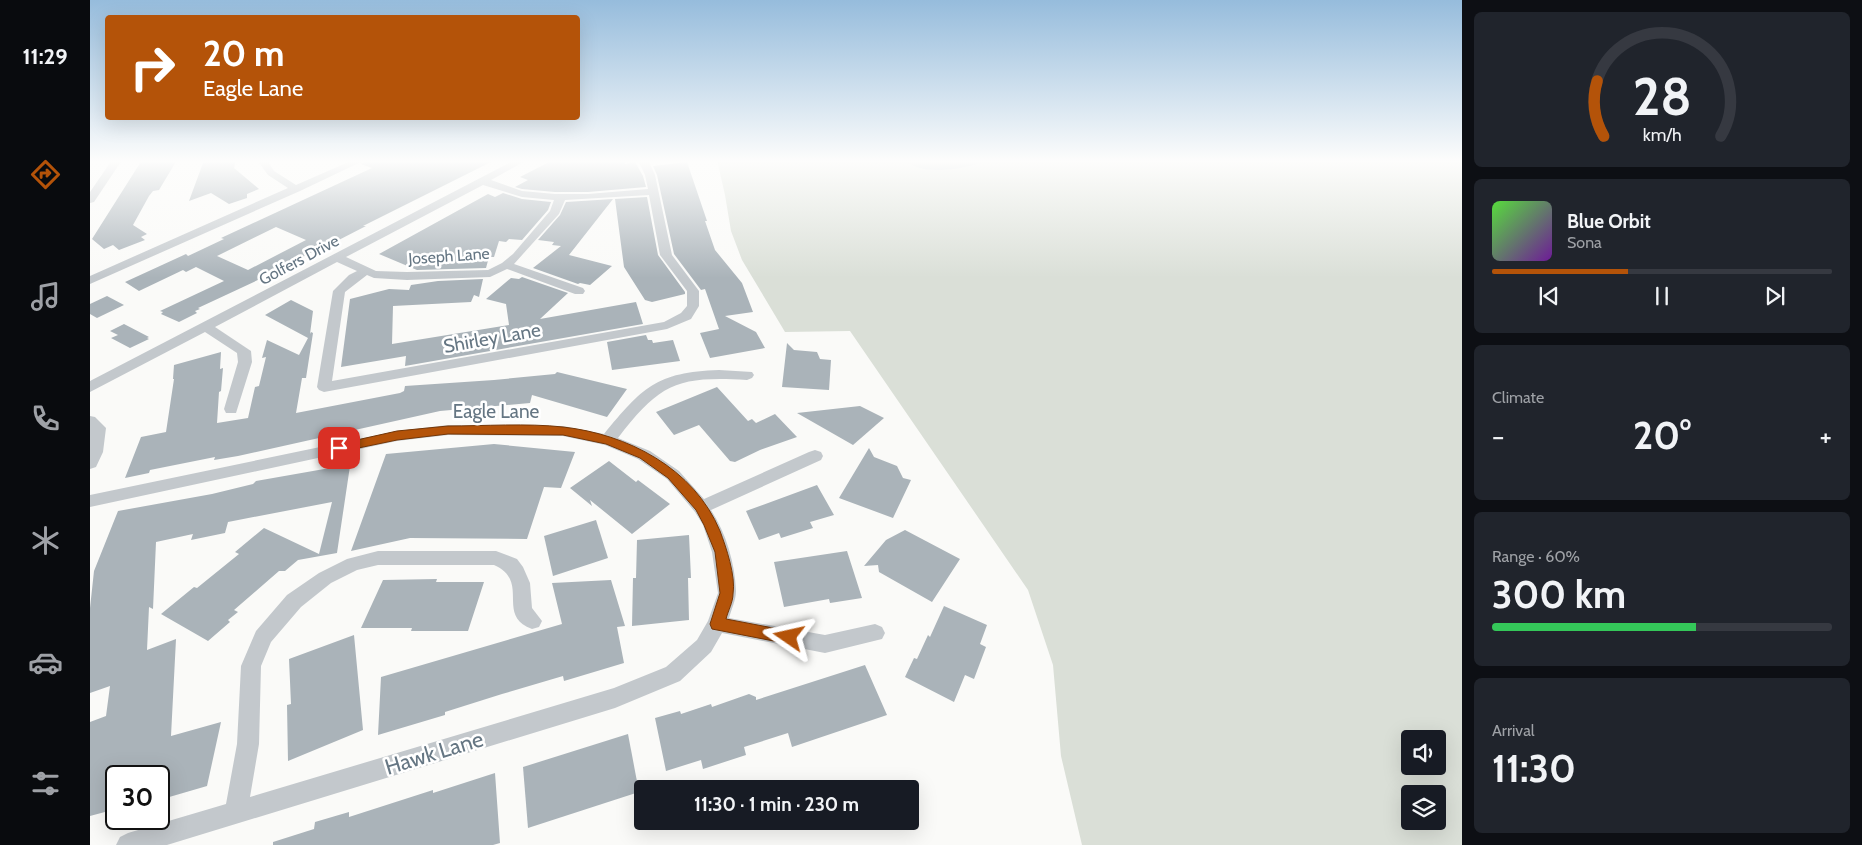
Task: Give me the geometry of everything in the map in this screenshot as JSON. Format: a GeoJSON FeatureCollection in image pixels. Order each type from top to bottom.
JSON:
{"type":"FeatureCollection","features":[{"type":"Feature","properties":{"kind":"street"},"geometry":{"type":"LineString","coordinates":[[90,280],[272,199]]}},
{"type":"Feature","properties":{"kind":"street","name":"Golfers Drive"},"geometry":{"type":"LineString","coordinates":[[90,387],[447,199]]}},
{"type":"Feature","properties":{"kind":"street","name":"Joseph Lane"},"geometry":{"type":"LineString","coordinates":[[337,258],[374,274],[407,276],[490,273],[506,265],[517,256],[555,212],[560,199]]}},
{"type":"Feature","properties":{"kind":"street","name":"Shirley Lane"},"geometry":{"type":"LineString","coordinates":[[365,271],[340,291],[324,387],[668,325],[686,316],[693,306],[693,291],[666,255],[655,199]]}},
{"type":"Feature","properties":{"kind":"street"},"geometry":{"type":"LineString","coordinates":[[506,265],[579,291]]}},
{"type":"Feature","properties":{"kind":"street"},"geometry":{"type":"LineString","coordinates":[[206,327],[244,351],[245,362],[230,408]]}},
{"type":"Feature","properties":{"kind":"street"},"geometry":{"type":"LineString","coordinates":[[608,440],[642,399],[669,381],[712,373],[747,375]]}},
{"type":"Feature","properties":{"kind":"street"},"geometry":{"type":"LineString","coordinates":[[90,421],[98,428],[95,452],[90,463]]}},
{"type":"Feature","properties":{"kind":"street","name":"Eagle Lane"},"geometry":{"type":"LineString","coordinates":[[90,501],[405,434],[448,430],[563,431],[608,440],[644,455],[673,475],[701,507],[721,552],[727,593],[717,624]]}},
{"type":"Feature","properties":{"kind":"street"},"geometry":{"type":"LineString","coordinates":[[701,507],[815,456]]}},
{"type":"Feature","properties":{"kind":"street"},"geometry":{"type":"LineString","coordinates":[[236,812],[248,744],[252,666],[263,637],[294,601],[325,578],[354,564],[378,558],[496,558],[513,566],[519,580],[523,598],[522,611],[532,621]]}},
{"type":"Feature","properties":{"kind":"street"},"geometry":{"type":"LineString","coordinates":[[717,624],[825,644],[875,632]]}},
{"type":"Feature","properties":{"kind":"street","name":"Hawk Lane"},"geometry":{"type":"LineString","coordinates":[[128,845],[615,698],[672,674],[704,646],[717,624]]}},
{"type":"Feature","properties":{"kind":"shaded area"},"geometry":{"type":"Polygon","coordinates":[[[726,199],[1462,199],[1462,845],[1082,845],[1061,756],[1053,665],[1028,590],[850,331],[785,332],[742,260],[731,231],[726,199]]]}},
{"type":"Feature","properties":{"kind":"building"},"geometry":{"type":"Polygon","coordinates":[[[117,199],[147,199],[133,225],[147,234],[141,237],[145,240],[119,250],[113,245],[104,249],[92,239],[117,199]]]}},
{"type":"Feature","properties":{"kind":"building"},"geometry":{"type":"Polygon","coordinates":[[[222,199],[243,199],[229,204],[222,199]]]}},
{"type":"Feature","properties":{"kind":"building"},"geometry":{"type":"Polygon","coordinates":[[[304,199],[416,199],[286,266],[288,266],[198,308],[200,309],[195,311],[197,313],[179,322],[161,314],[163,312],[160,311],[224,281],[196,267],[186,272],[183,270],[139,291],[125,282],[224,239],[221,238],[304,199]],[[276,227],[217,256],[248,270],[306,240],[276,227]]]}},
{"type":"Feature","properties":{"kind":"building"},"geometry":{"type":"Polygon","coordinates":[[[478,199],[526,199],[551,202],[548,210],[522,240],[509,239],[506,242],[499,241],[494,257],[489,257],[486,268],[417,270],[379,254],[478,199]]]}},
{"type":"Feature","properties":{"kind":"building"},"geometry":{"type":"Polygon","coordinates":[[[613,199],[569,255],[612,266],[590,285],[578,284],[533,268],[561,246],[552,245],[554,242],[538,240],[560,215],[566,202],[613,199]]]}},
{"type":"Feature","properties":{"kind":"building"},"geometry":{"type":"Polygon","coordinates":[[[615,199],[647,199],[658,255],[685,294],[652,302],[645,300],[624,267],[615,199]]]}},
{"type":"Feature","properties":{"kind":"building"},"geometry":{"type":"Polygon","coordinates":[[[662,199],[700,199],[715,250],[742,283],[753,312],[725,316],[756,332],[765,348],[710,358],[700,333],[719,329],[705,289],[701,290],[674,254],[662,199]]]}},
{"type":"Feature","properties":{"kind":"building"},"geometry":{"type":"Polygon","coordinates":[[[522,277],[568,293],[540,319],[636,302],[643,324],[405,366],[406,356],[341,367],[350,299],[389,289],[409,290],[411,285],[438,281],[483,279],[479,297],[474,295],[471,302],[393,306],[392,344],[509,325],[506,304],[486,299],[511,278],[519,279],[522,277]]]}},
{"type":"Feature","properties":{"kind":"building"},"geometry":{"type":"Polygon","coordinates":[[[107,296],[124,305],[97,318],[90,314],[90,304],[107,296]]]}},
{"type":"Feature","properties":{"kind":"building"},"geometry":{"type":"Polygon","coordinates":[[[291,300],[313,311],[310,334],[311,332],[313,333],[306,378],[302,378],[296,413],[400,393],[404,391],[405,386],[494,380],[555,374],[557,372],[627,389],[607,417],[532,395],[530,403],[440,411],[238,456],[214,460],[215,457],[150,470],[149,473],[125,478],[141,437],[166,432],[174,379],[174,365],[221,352],[220,369],[223,368],[217,423],[248,418],[255,387],[259,386],[266,357],[262,358],[267,340],[299,355],[308,338],[265,315],[291,300]]]}},
{"type":"Feature","properties":{"kind":"building"},"geometry":{"type":"Polygon","coordinates":[[[124,324],[149,337],[147,338],[149,339],[130,348],[111,338],[118,335],[110,331],[124,324]]]}},
{"type":"Feature","properties":{"kind":"building"},"geometry":{"type":"Polygon","coordinates":[[[646,335],[648,340],[652,340],[653,343],[673,340],[680,361],[612,370],[607,342],[646,335]]]}},
{"type":"Feature","properties":{"kind":"building"},"geometry":{"type":"Polygon","coordinates":[[[787,343],[794,350],[817,352],[820,359],[831,360],[829,390],[782,387],[787,343]]]}},
{"type":"Feature","properties":{"kind":"building"},"geometry":{"type":"Polygon","coordinates":[[[717,387],[748,421],[752,419],[756,423],[775,414],[797,437],[760,450],[735,462],[730,461],[699,425],[674,435],[656,412],[717,387]]]}},
{"type":"Feature","properties":{"kind":"building"},"geometry":{"type":"Polygon","coordinates":[[[860,406],[884,418],[853,445],[797,413],[860,406]]]}},
{"type":"Feature","properties":{"kind":"building"},"geometry":{"type":"Polygon","coordinates":[[[494,444],[575,452],[561,488],[544,487],[527,539],[410,538],[351,551],[386,454],[494,444]]]}},
{"type":"Feature","properties":{"kind":"building"},"geometry":{"type":"Polygon","coordinates":[[[869,448],[874,457],[897,466],[903,478],[911,480],[893,518],[839,498],[869,448]]]}},
{"type":"Feature","properties":{"kind":"building"},"geometry":{"type":"Polygon","coordinates":[[[609,461],[636,482],[638,480],[670,504],[632,534],[590,500],[592,506],[570,488],[609,461]]]}},
{"type":"Feature","properties":{"kind":"building"},"geometry":{"type":"Polygon","coordinates":[[[350,466],[337,553],[298,560],[285,571],[279,571],[234,610],[238,612],[228,620],[230,622],[208,641],[161,614],[239,554],[235,552],[264,528],[319,554],[332,502],[228,522],[225,533],[191,540],[193,534],[156,542],[153,609],[149,607],[147,650],[176,639],[171,736],[221,722],[207,786],[170,797],[170,765],[105,765],[105,812],[90,816],[90,722],[106,716],[110,686],[90,693],[90,608],[94,571],[118,511],[212,494],[253,484],[256,481],[350,466]]]}},
{"type":"Feature","properties":{"kind":"building"},"geometry":{"type":"Polygon","coordinates":[[[817,485],[834,515],[810,522],[813,528],[781,538],[779,533],[759,540],[746,511],[817,485]]]}},
{"type":"Feature","properties":{"kind":"building"},"geometry":{"type":"Polygon","coordinates":[[[596,520],[608,558],[553,576],[544,536],[596,520]]]}},
{"type":"Feature","properties":{"kind":"building"},"geometry":{"type":"Polygon","coordinates":[[[905,530],[960,559],[932,602],[879,572],[878,565],[864,566],[886,540],[905,530]]]}},
{"type":"Feature","properties":{"kind":"building"},"geometry":{"type":"Polygon","coordinates":[[[689,535],[691,578],[688,578],[689,620],[632,626],[633,578],[636,578],[637,540],[689,535]]]}},
{"type":"Feature","properties":{"kind":"building"},"geometry":{"type":"Polygon","coordinates":[[[847,551],[862,598],[830,603],[829,599],[784,607],[774,562],[847,551]]]}},
{"type":"Feature","properties":{"kind":"building"},"geometry":{"type":"Polygon","coordinates":[[[437,579],[436,582],[484,582],[468,631],[411,631],[412,628],[361,628],[383,580],[437,579]]]}},
{"type":"Feature","properties":{"kind":"building"},"geometry":{"type":"Polygon","coordinates":[[[611,580],[625,626],[617,627],[624,663],[564,681],[563,676],[445,712],[445,715],[378,735],[381,677],[562,624],[552,583],[611,580]]]}},
{"type":"Feature","properties":{"kind":"building"},"geometry":{"type":"Polygon","coordinates":[[[944,606],[987,625],[980,644],[986,647],[974,679],[965,675],[954,702],[905,677],[914,658],[917,659],[928,635],[930,637],[944,606]]]}},
{"type":"Feature","properties":{"kind":"building"},"geometry":{"type":"Polygon","coordinates":[[[354,635],[363,730],[288,761],[287,705],[291,704],[289,659],[354,635]]]}},
{"type":"Feature","properties":{"kind":"building"},"geometry":{"type":"Polygon","coordinates":[[[865,665],[887,715],[792,747],[788,733],[744,747],[746,755],[703,769],[701,760],[666,771],[655,718],[680,711],[681,714],[711,704],[712,707],[749,694],[756,697],[756,700],[865,665]]]}},
{"type":"Feature","properties":{"kind":"building"},"geometry":{"type":"Polygon","coordinates":[[[628,734],[637,780],[634,780],[634,794],[528,828],[523,767],[628,734]]]}},
{"type":"Feature","properties":{"kind":"building"},"geometry":{"type":"Polygon","coordinates":[[[495,773],[500,843],[493,845],[273,845],[273,842],[314,829],[315,822],[349,812],[349,817],[433,790],[433,793],[495,773]]]}},
{"type":"Feature","properties":{"kind":"route"},"geometry":{"type":"LineString","coordinates":[[339,448],[397,436],[448,430],[563,431],[608,440],[644,455],[673,475],[701,507],[710,524],[721,552],[727,593],[717,624],[789,637]]}}]}
